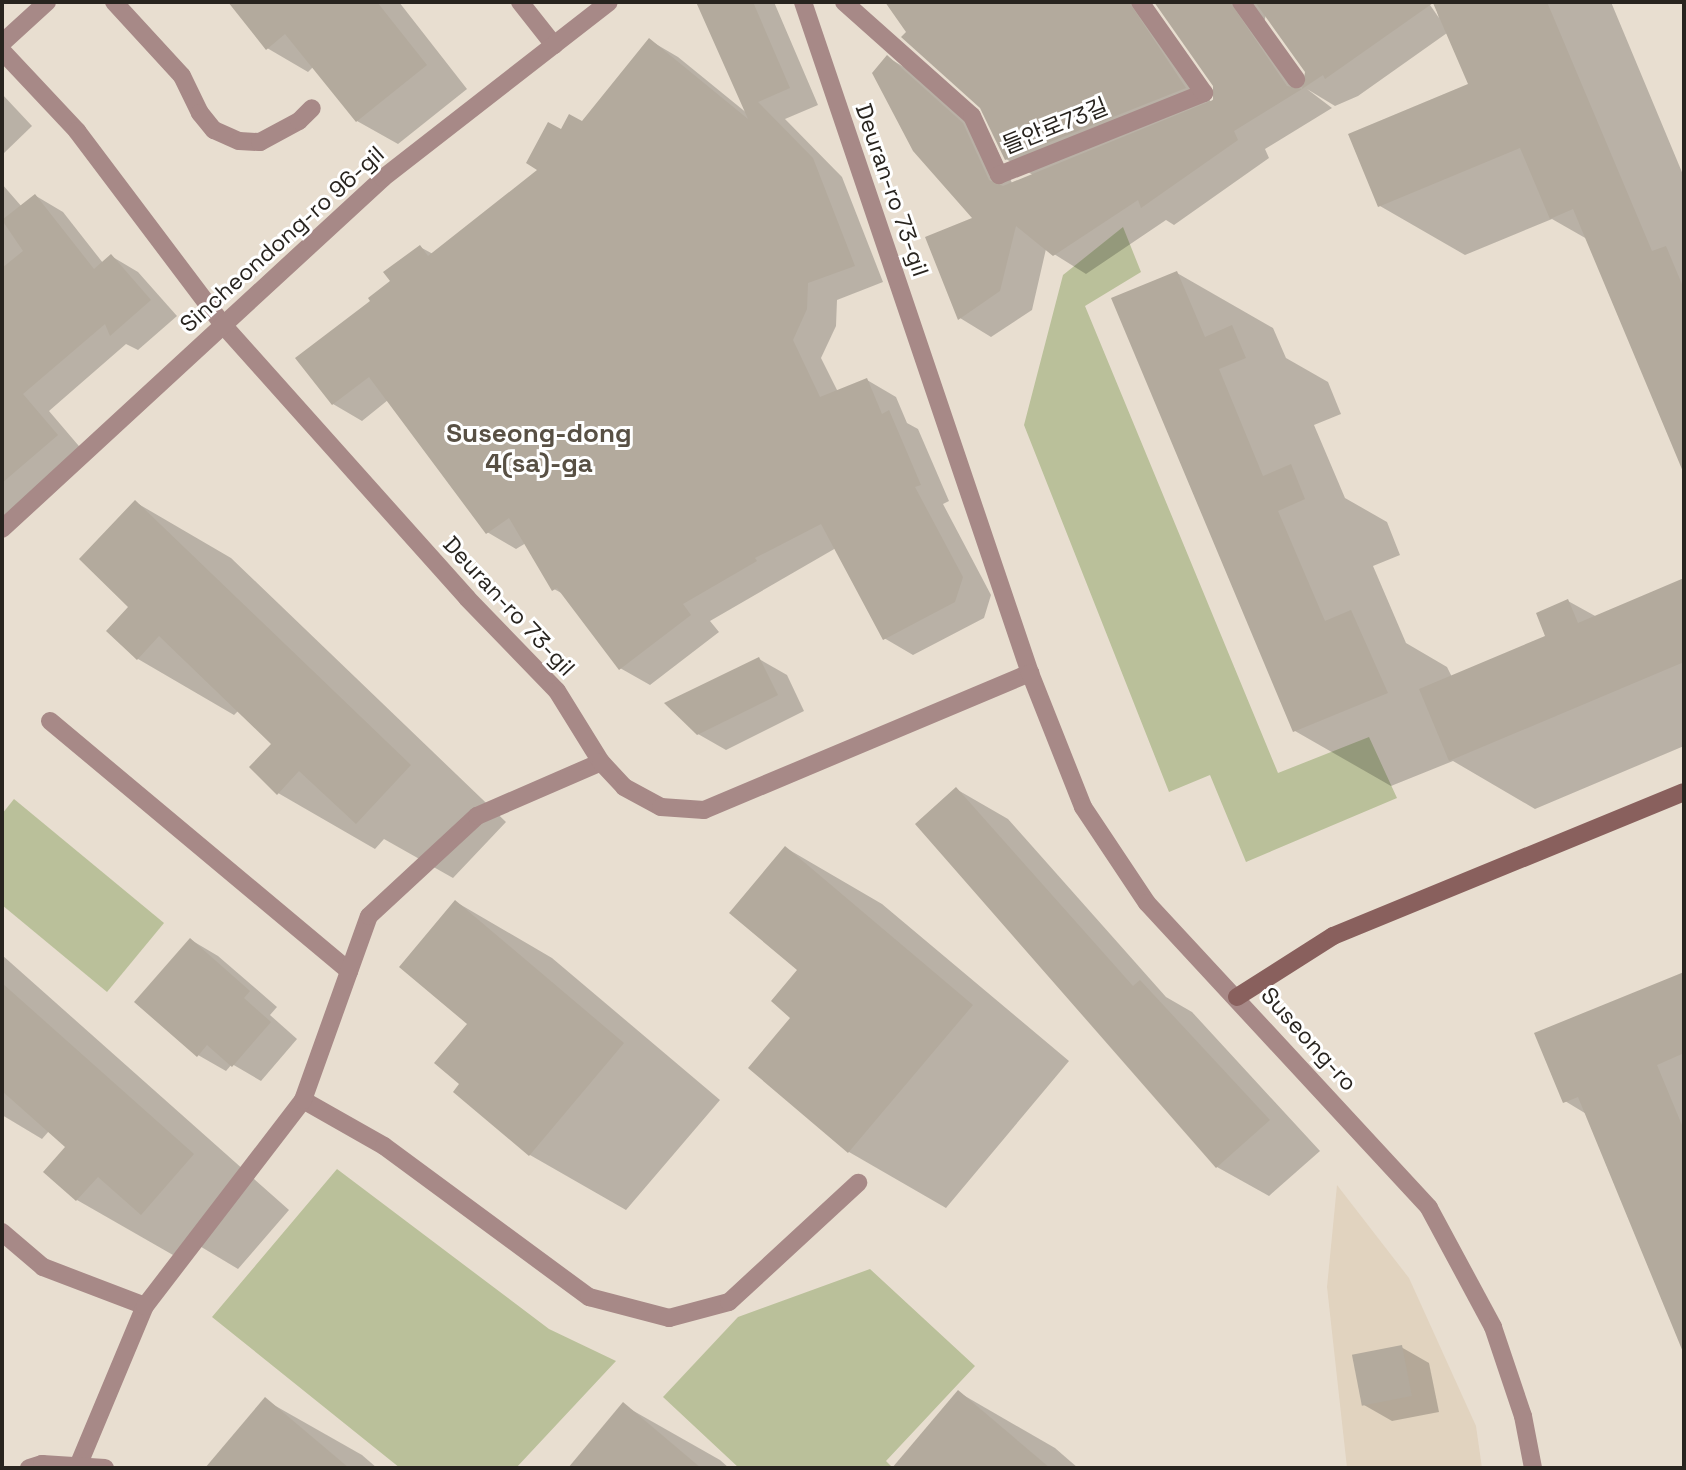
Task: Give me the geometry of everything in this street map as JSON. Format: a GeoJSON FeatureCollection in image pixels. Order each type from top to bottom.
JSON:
{"type":"FeatureCollection","features":[{"type":"Feature","properties":{"kind":"main road","name":"Suseong-ro"},"geometry":{"type":"LineString","coordinates":[[1237,997],[1333,936],[1684,792]]}},
{"type":"Feature","properties":{"kind":"street"},"geometry":{"type":"LineString","coordinates":[[2,43],[47,2]]}},
{"type":"Feature","properties":{"kind":"street"},"geometry":{"type":"LineString","coordinates":[[114,2],[182,76],[200,114],[214,130],[239,141],[260,142],[299,121],[312,108]]}},
{"type":"Feature","properties":{"kind":"street"},"geometry":{"type":"LineString","coordinates":[[520,2],[554,45]]}},
{"type":"Feature","properties":{"kind":"street","name":"Sincheondong-ro 96-gil"},"geometry":{"type":"LineString","coordinates":[[2,529],[383,178],[609,2]]}},
{"type":"Feature","properties":{"kind":"street","name":"Deuran-ro 73-gil"},"geometry":{"type":"LineString","coordinates":[[803,2],[1030,673],[1083,807],[1147,903],[1237,997]]}},
{"type":"Feature","properties":{"kind":"street","name":"들안로73길"},"geometry":{"type":"LineString","coordinates":[[844,2],[972,116],[999,174],[1204,93],[1140,2]]}},
{"type":"Feature","properties":{"kind":"street"},"geometry":{"type":"LineString","coordinates":[[1241,2],[1296,79]]}},
{"type":"Feature","properties":{"kind":"street","name":"Deuran-ro 73-gil"},"geometry":{"type":"LineString","coordinates":[[2,51],[77,131],[224,326],[467,598],[557,691],[601,762],[624,787],[661,807],[704,810],[1030,673]]}},
{"type":"Feature","properties":{"kind":"street"},"geometry":{"type":"LineString","coordinates":[[50,720],[349,971]]}},
{"type":"Feature","properties":{"kind":"street"},"geometry":{"type":"LineString","coordinates":[[78,1466],[145,1306],[303,1100],[369,916],[477,816],[601,762]]}},
{"type":"Feature","properties":{"kind":"street","name":"Suseong-ro"},"geometry":{"type":"LineString","coordinates":[[1237,997],[1429,1208],[1493,1327],[1523,1416],[1533,1468]]}},
{"type":"Feature","properties":{"kind":"street"},"geometry":{"type":"LineString","coordinates":[[303,1100],[384,1146],[589,1297],[669,1318],[729,1302],[859,1183]]}},
{"type":"Feature","properties":{"kind":"street"},"geometry":{"type":"LineString","coordinates":[[2,1232],[43,1268],[145,1306]]}},
{"type":"Feature","properties":{"kind":"street"},"geometry":{"type":"LineString","coordinates":[[29,1468],[105,1468]]}},
{"type":"Feature","properties":{"kind":"shaded area"},"geometry":{"type":"Polygon","coordinates":[[[1337,1185],[1409,1278],[1476,1426],[1482,1468],[1347,1468],[1327,1287],[1337,1185]]]}},
{"type":"Feature","properties":{"kind":"green space"},"geometry":{"type":"Polygon","coordinates":[[[1123,227],[1141,272],[1085,306],[1278,773],[1369,737],[1397,798],[1246,862],[1210,775],[1169,792],[1024,425],[1063,275],[1123,227]]]}},
{"type":"Feature","properties":{"kind":"green space"},"geometry":{"type":"Polygon","coordinates":[[[14,799],[164,923],[107,992],[2,905],[2,814],[14,799]]]}},
{"type":"Feature","properties":{"kind":"green space"},"geometry":{"type":"Polygon","coordinates":[[[337,1169],[549,1329],[616,1361],[516,1468],[400,1468],[212,1317],[337,1169]]]}},
{"type":"Feature","properties":{"kind":"green space"},"geometry":{"type":"Polygon","coordinates":[[[870,1269],[975,1366],[886,1461],[893,1468],[739,1468],[663,1397],[738,1317],[870,1269]]]}},
{"type":"Feature","properties":{"kind":"building"},"geometry":{"type":"Polygon","coordinates":[[[228,2],[377,2],[427,65],[356,122],[285,34],[266,50],[228,2]]]}},
{"type":"Feature","properties":{"kind":"building"},"geometry":{"type":"Polygon","coordinates":[[[696,2],[753,2],[790,88],[758,102],[813,158],[855,266],[808,283],[807,309],[793,340],[820,397],[867,378],[882,414],[889,410],[921,485],[915,487],[963,577],[955,602],[883,640],[821,524],[755,558],[757,561],[683,604],[691,615],[619,670],[557,588],[552,591],[509,518],[486,534],[369,377],[332,405],[295,358],[370,301],[368,298],[390,281],[383,272],[420,245],[428,256],[537,170],[526,163],[548,122],[561,129],[569,114],[582,121],[649,38],[748,119],[696,2]]]}},
{"type":"Feature","properties":{"kind":"building"},"geometry":{"type":"Polygon","coordinates":[[[885,2],[1129,2],[1186,88],[1005,160],[980,108],[901,37],[906,32],[885,2]]]}},
{"type":"Feature","properties":{"kind":"building"},"geometry":{"type":"Polygon","coordinates":[[[1154,2],[1230,2],[1287,86],[1302,89],[1234,131],[1238,140],[1141,208],[1138,200],[1053,256],[1016,226],[1000,291],[958,320],[925,237],[972,218],[913,151],[872,73],[887,55],[963,123],[989,180],[1003,186],[1213,100],[1213,86],[1154,2]]]}},
{"type":"Feature","properties":{"kind":"building"},"geometry":{"type":"Polygon","coordinates":[[[1255,2],[1547,2],[1652,251],[1666,246],[1684,289],[1684,474],[1573,209],[1550,219],[1520,148],[1378,207],[1348,134],[1468,84],[1433,3],[1325,79],[1323,75],[1302,89],[1305,72],[1255,2]]]}},
{"type":"Feature","properties":{"kind":"building"},"geometry":{"type":"Polygon","coordinates":[[[35,194],[94,269],[111,254],[151,300],[110,336],[105,324],[23,394],[58,435],[2,483],[2,268],[23,251],[2,220],[35,194]]]}},
{"type":"Feature","properties":{"kind":"building"},"geometry":{"type":"Polygon","coordinates":[[[1177,271],[1205,337],[1232,325],[1246,358],[1219,369],[1263,476],[1291,464],[1305,499],[1278,511],[1325,621],[1351,610],[1388,693],[1293,732],[1111,298],[1177,271]]]}},
{"type":"Feature","properties":{"kind":"building"},"geometry":{"type":"Polygon","coordinates":[[[135,500],[411,765],[356,824],[299,771],[277,795],[249,767],[271,744],[159,636],[137,660],[106,631],[128,607],[79,559],[135,500]]]}},
{"type":"Feature","properties":{"kind":"building"},"geometry":{"type":"Polygon","coordinates":[[[1684,578],[1684,662],[1449,761],[1419,689],[1545,636],[1536,613],[1568,599],[1578,623],[1684,578]]]}},
{"type":"Feature","properties":{"kind":"building"},"geometry":{"type":"Polygon","coordinates":[[[759,657],[778,695],[697,735],[664,703],[759,657]]]}},
{"type":"Feature","properties":{"kind":"building"},"geometry":{"type":"Polygon","coordinates":[[[956,787],[1133,986],[1140,980],[1270,1120],[1216,1168],[915,824],[956,787]]]}},
{"type":"Feature","properties":{"kind":"building"},"geometry":{"type":"Polygon","coordinates":[[[785,846],[973,1005],[848,1153],[748,1068],[790,1018],[771,1001],[797,970],[729,913],[785,846]]]}},
{"type":"Feature","properties":{"kind":"building"},"geometry":{"type":"Polygon","coordinates":[[[455,900],[624,1043],[529,1156],[453,1092],[459,1084],[434,1063],[467,1024],[399,967],[455,900]]]}},
{"type":"Feature","properties":{"kind":"building"},"geometry":{"type":"Polygon","coordinates":[[[190,938],[250,991],[244,998],[271,1022],[232,1067],[207,1045],[197,1057],[134,1002],[190,938]]]}},
{"type":"Feature","properties":{"kind":"building"},"geometry":{"type":"Polygon","coordinates":[[[1684,972],[1684,1053],[1657,1065],[1684,1130],[1683,1352],[1578,1097],[1563,1103],[1534,1033],[1684,972]]]}},
{"type":"Feature","properties":{"kind":"building"},"geometry":{"type":"Polygon","coordinates":[[[2,983],[194,1154],[141,1215],[98,1177],[76,1201],[43,1172],[65,1147],[2,1091],[2,983]]]}},
{"type":"Feature","properties":{"kind":"building"},"geometry":{"type":"Polygon","coordinates":[[[1402,1345],[1412,1396],[1362,1406],[1352,1355],[1402,1345]]]}},
{"type":"Feature","properties":{"kind":"building"},"geometry":{"type":"Polygon","coordinates":[[[958,1390],[1050,1468],[892,1468],[958,1390]]]}},
{"type":"Feature","properties":{"kind":"building"},"geometry":{"type":"Polygon","coordinates":[[[265,1397],[349,1468],[205,1468],[265,1397]]]}},
{"type":"Feature","properties":{"kind":"building"},"geometry":{"type":"Polygon","coordinates":[[[623,1402],[701,1468],[568,1468],[623,1402]]]}},
{"type":"Feature","properties":{"kind":"district","name":"Suseong-dong 4(sa)-ga"},"geometry":{"type":"Point","coordinates":[539,449]}}]}
